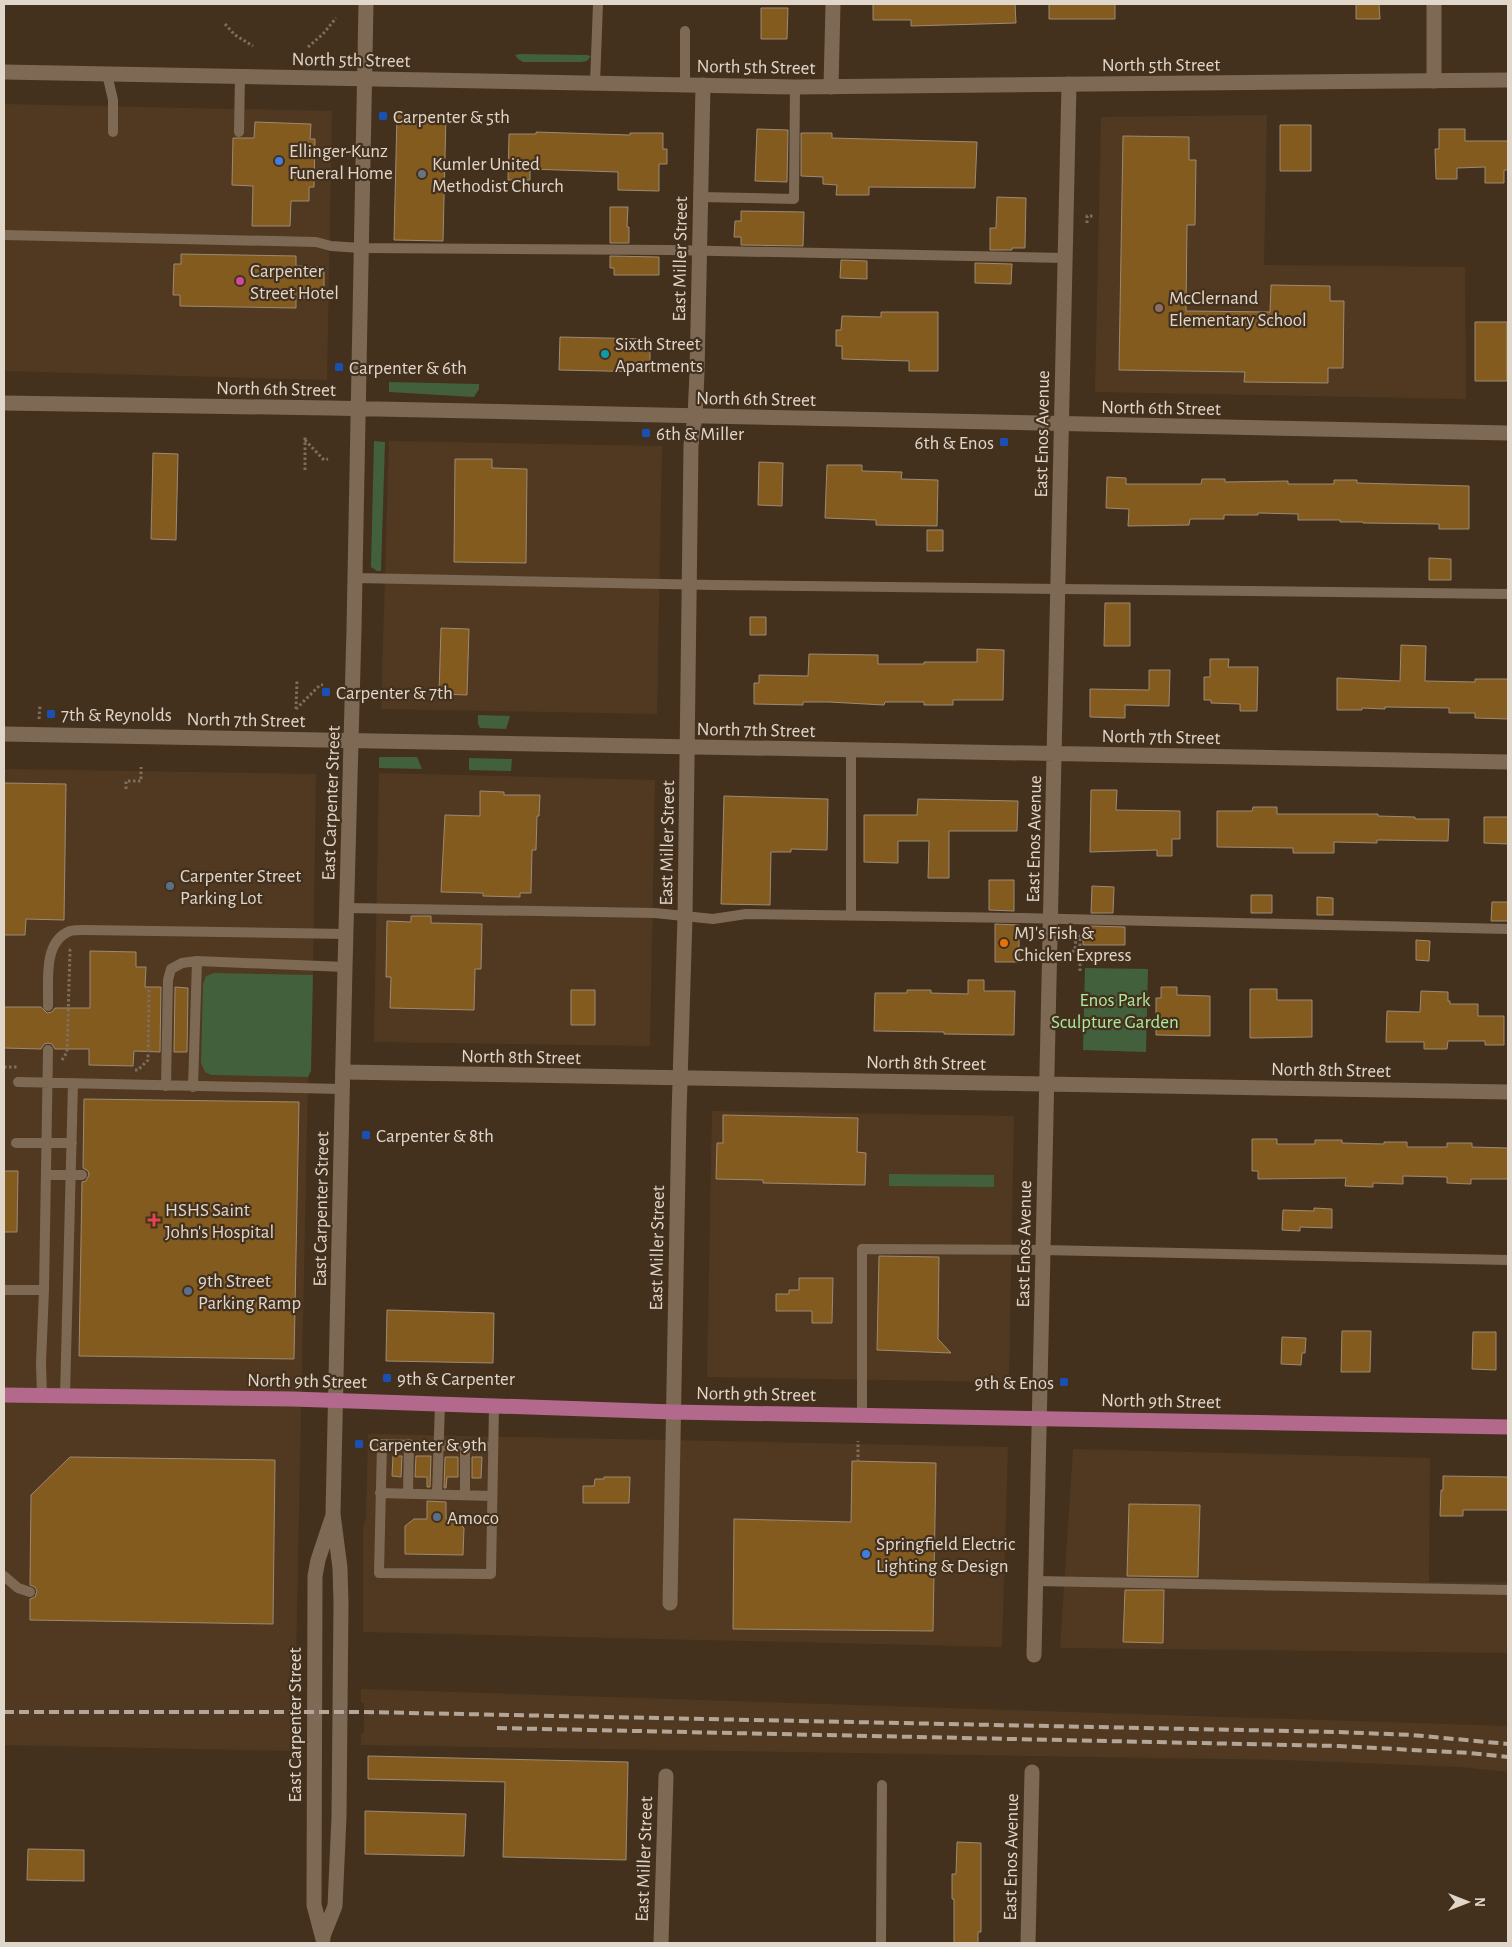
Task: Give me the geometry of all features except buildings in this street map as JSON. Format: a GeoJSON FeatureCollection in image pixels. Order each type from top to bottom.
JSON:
{"type":"FeatureCollection","features":[{"type":"Feature","properties":{"kind":"main road","name":"North 9th Street"},"geometry":{"type":"LineString","coordinates":[[4,1395],[336,1401],[673,1412],[1508,1427]]}},
{"type":"Feature","properties":{"kind":"street","name":"East Carpenter Street"},"geometry":{"type":"LineString","coordinates":[[323,1940],[335,1906],[339,1817],[342,1603],[340,1568],[333,1514],[355,578],[366,4]]}},
{"type":"Feature","properties":{"kind":"street"},"geometry":{"type":"LineString","coordinates":[[831,87],[833,4]]}},
{"type":"Feature","properties":{"kind":"street"},"geometry":{"type":"LineString","coordinates":[[1434,4],[1434,81]]}},
{"type":"Feature","properties":{"kind":"street","name":"North 5th Street"},"geometry":{"type":"LineString","coordinates":[[4,72],[795,87],[1508,80]]}},
{"type":"Feature","properties":{"kind":"street","name":"East Enos Avenue"},"geometry":{"type":"LineString","coordinates":[[1034,1655],[1069,84]]}},
{"type":"Feature","properties":{"kind":"street","name":"East Miller Street"},"geometry":{"type":"LineString","coordinates":[[670,1603],[680,1078],[686,917],[688,585],[691,444],[695,416],[703,85]]}},
{"type":"Feature","properties":{"kind":"street","name":"North 6th Street"},"geometry":{"type":"LineString","coordinates":[[4,404],[358,409],[1508,434]]}},
{"type":"Feature","properties":{"kind":"street","name":"North 7th Street"},"geometry":{"type":"LineString","coordinates":[[4,734],[1508,762]]}},
{"type":"Feature","properties":{"kind":"street","name":"North 8th Street"},"geometry":{"type":"LineString","coordinates":[[343,1072],[1508,1092]]}},
{"type":"Feature","properties":{"kind":"street","name":"East Carpenter Street"},"geometry":{"type":"LineString","coordinates":[[323,1940],[314,1905],[315,1576],[318,1560],[333,1514]]}},
{"type":"Feature","properties":{"kind":"street","name":"East Enos Avenue"},"geometry":{"type":"LineString","coordinates":[[1028,1943],[1032,1772]]}},
{"type":"Feature","properties":{"kind":"street","name":"East Miller Street"},"geometry":{"type":"LineString","coordinates":[[661,1943],[666,1776]]}},
{"type":"Feature","properties":{"kind":"lane"},"geometry":{"type":"LineString","coordinates":[[595,83],[598,4]]}},
{"type":"Feature","properties":{"kind":"lane"},"geometry":{"type":"LineString","coordinates":[[685,84],[686,31]]}},
{"type":"Feature","properties":{"kind":"lane"},"geometry":{"type":"LineString","coordinates":[[107,74],[113,100],[113,132]]}},
{"type":"Feature","properties":{"kind":"lane"},"geometry":{"type":"LineString","coordinates":[[239,132],[240,76]]}},
{"type":"Feature","properties":{"kind":"lane"},"geometry":{"type":"LineString","coordinates":[[700,197],[794,199],[795,87]]}},
{"type":"Feature","properties":{"kind":"lane"},"geometry":{"type":"LineString","coordinates":[[4,235],[316,242],[331,246],[361,248],[699,250],[1066,258]]}},
{"type":"Feature","properties":{"kind":"lane"},"geometry":{"type":"LineString","coordinates":[[355,578],[688,585],[1508,594]]}},
{"type":"Feature","properties":{"kind":"lane"},"geometry":{"type":"LineString","coordinates":[[852,751],[852,916]]}},
{"type":"Feature","properties":{"kind":"lane"},"geometry":{"type":"LineString","coordinates":[[346,908],[655,913],[713,919],[746,914],[1508,929]]}},
{"type":"Feature","properties":{"kind":"lane"},"geometry":{"type":"LineString","coordinates":[[48,1006],[51,951],[55,943],[69,931],[346,934]]}},
{"type":"Feature","properties":{"kind":"lane"},"geometry":{"type":"LineString","coordinates":[[166,1086],[168,980],[171,969],[182,963],[197,961],[345,967]]}},
{"type":"Feature","properties":{"kind":"lane"},"geometry":{"type":"LineString","coordinates":[[194,1086],[197,961]]}},
{"type":"Feature","properties":{"kind":"lane"},"geometry":{"type":"LineString","coordinates":[[42,1396],[41,1363],[48,1050]]}},
{"type":"Feature","properties":{"kind":"lane"},"geometry":{"type":"LineString","coordinates":[[18,1082],[342,1089]]}},
{"type":"Feature","properties":{"kind":"lane"},"geometry":{"type":"LineString","coordinates":[[65,1396],[73,1083]]}},
{"type":"Feature","properties":{"kind":"lane"},"geometry":{"type":"LineString","coordinates":[[16,1142],[72,1144]]}},
{"type":"Feature","properties":{"kind":"lane"},"geometry":{"type":"LineString","coordinates":[[46,1175],[82,1175]]}},
{"type":"Feature","properties":{"kind":"lane"},"geometry":{"type":"LineString","coordinates":[[862,1415],[862,1249],[1043,1250],[1508,1260]]}},
{"type":"Feature","properties":{"kind":"lane"},"geometry":{"type":"LineString","coordinates":[[4,1290],[44,1290]]}},
{"type":"Feature","properties":{"kind":"lane"},"geometry":{"type":"LineString","coordinates":[[437,1494],[440,1404]]}},
{"type":"Feature","properties":{"kind":"lane"},"geometry":{"type":"LineString","coordinates":[[493,1448],[382,1444],[379,1573],[491,1574],[494,1406]]}},
{"type":"Feature","properties":{"kind":"lane"},"geometry":{"type":"LineString","coordinates":[[408,1493],[409,1444]]}},
{"type":"Feature","properties":{"kind":"lane"},"geometry":{"type":"LineString","coordinates":[[464,1495],[465,1446]]}},
{"type":"Feature","properties":{"kind":"lane"},"geometry":{"type":"LineString","coordinates":[[380,1493],[492,1496]]}},
{"type":"Feature","properties":{"kind":"lane"},"geometry":{"type":"LineString","coordinates":[[4,1576],[18,1588],[30,1592]]}},
{"type":"Feature","properties":{"kind":"lane"},"geometry":{"type":"LineString","coordinates":[[1036,1581],[1508,1590]]}},
{"type":"Feature","properties":{"kind":"lane"},"geometry":{"type":"LineString","coordinates":[[881,1943],[882,1786]]}},
{"type":"Feature","properties":{"kind":"path"},"geometry":{"type":"LineString","coordinates":[[308,47],[323,34],[336,18]]}},
{"type":"Feature","properties":{"kind":"path"},"geometry":{"type":"LineString","coordinates":[[225,24],[235,34],[253,46]]}},
{"type":"Feature","properties":{"kind":"path"},"geometry":{"type":"LineString","coordinates":[[1087,222],[1087,216],[1095,216]]}},
{"type":"Feature","properties":{"kind":"path"},"geometry":{"type":"LineString","coordinates":[[304,470],[305,438],[324,460],[328,459]]}},
{"type":"Feature","properties":{"kind":"path"},"geometry":{"type":"LineString","coordinates":[[297,681],[296,709],[320,685],[323,685]]}},
{"type":"Feature","properties":{"kind":"path"},"geometry":{"type":"LineString","coordinates":[[40,704],[40,719]]}},
{"type":"Feature","properties":{"kind":"path"},"geometry":{"type":"LineString","coordinates":[[126,789],[126,781],[141,781],[141,767]]}},
{"type":"Feature","properties":{"kind":"path"},"geometry":{"type":"LineString","coordinates":[[1072,952],[1075,950],[1076,936],[1080,936],[1080,971]]}},
{"type":"Feature","properties":{"kind":"path"},"geometry":{"type":"LineString","coordinates":[[60,1065],[67,1052],[70,950],[76,944]]}},
{"type":"Feature","properties":{"kind":"path"},"geometry":{"type":"LineString","coordinates":[[130,1070],[138,1070],[148,1060],[149,990]]}},
{"type":"Feature","properties":{"kind":"path"},"geometry":{"type":"LineString","coordinates":[[142,1066],[147,1071]]}},
{"type":"Feature","properties":{"kind":"path"},"geometry":{"type":"LineString","coordinates":[[4,1067],[24,1068]]}},
{"type":"Feature","properties":{"kind":"path"},"geometry":{"type":"LineString","coordinates":[[858,1441],[858,1462]]}},
{"type":"Feature","properties":{"kind":"shaded area"},"geometry":{"type":"Polygon","coordinates":[[[4,104],[332,111],[327,380],[4,371],[4,104]]]}},
{"type":"Feature","properties":{"kind":"shaded area"},"geometry":{"type":"Polygon","coordinates":[[[1267,115],[1264,265],[1465,267],[1466,399],[1095,392],[1101,117],[1267,115]]]}},
{"type":"Feature","properties":{"kind":"shaded area"},"geometry":{"type":"Polygon","coordinates":[[[389,441],[662,446],[657,714],[381,709],[389,441]]]}},
{"type":"Feature","properties":{"kind":"shaded area","name":"HSHS Saint John's Hospital"},"geometry":{"type":"Polygon","coordinates":[[[4,769],[316,774],[313,975],[214,973],[204,980],[201,1063],[211,1075],[308,1077],[296,1658],[292,1658],[292,1689],[296,1689],[296,1702],[292,1703],[292,1733],[296,1734],[296,1751],[4,1745],[4,769]]]}},
{"type":"Feature","properties":{"kind":"shaded area"},"geometry":{"type":"Polygon","coordinates":[[[379,773],[655,780],[650,1046],[374,1042],[379,773]]]}},
{"type":"Feature","properties":{"kind":"shaded area"},"geometry":{"type":"Polygon","coordinates":[[[712,1111],[1014,1116],[1009,1382],[707,1377],[712,1111]]]}},
{"type":"Feature","properties":{"kind":"shaded area"},"geometry":{"type":"Polygon","coordinates":[[[368,1434],[1008,1447],[1002,1647],[363,1632],[363,1526],[366,1520],[368,1434]]]}},
{"type":"Feature","properties":{"kind":"shaded area"},"geometry":{"type":"Polygon","coordinates":[[[1073,1449],[1430,1458],[1429,1582],[1508,1582],[1508,1653],[1060,1648],[1073,1449]]]}},
{"type":"Feature","properties":{"kind":"shaded area"},"geometry":{"type":"Polygon","coordinates":[[[361,1689],[1508,1726],[1508,1772],[1461,1767],[1283,1760],[361,1745],[361,1734],[364,1733],[364,1703],[361,1703],[361,1689]]]}},
{"type":"Feature","properties":{"kind":"green space"},"geometry":{"type":"Polygon","coordinates":[[[515,55],[591,56],[587,61],[581,62],[523,62],[515,55]]]}},
{"type":"Feature","properties":{"kind":"green space"},"geometry":{"type":"Polygon","coordinates":[[[389,382],[479,384],[479,389],[474,397],[389,392],[389,382]]]}},
{"type":"Feature","properties":{"kind":"green space"},"geometry":{"type":"Polygon","coordinates":[[[374,441],[385,442],[381,571],[371,567],[374,441]]]}},
{"type":"Feature","properties":{"kind":"green space"},"geometry":{"type":"Polygon","coordinates":[[[478,715],[510,716],[506,729],[480,728],[478,715]]]}},
{"type":"Feature","properties":{"kind":"green space"},"geometry":{"type":"Polygon","coordinates":[[[379,757],[417,757],[422,769],[379,768],[379,757]]]}},
{"type":"Feature","properties":{"kind":"green space"},"geometry":{"type":"Polygon","coordinates":[[[469,758],[512,759],[511,771],[469,770],[469,758]]]}},
{"type":"Feature","properties":{"kind":"green space","name":"Enos Park Sculpture Garden"},"geometry":{"type":"Polygon","coordinates":[[[1085,968],[1148,969],[1146,1052],[1083,1050],[1085,968]]]}},
{"type":"Feature","properties":{"kind":"green space"},"geometry":{"type":"Polygon","coordinates":[[[214,973],[313,975],[311,1071],[308,1077],[211,1075],[205,1072],[201,1063],[203,984],[206,976],[214,973]]]}},
{"type":"Feature","properties":{"kind":"green space"},"geometry":{"type":"Polygon","coordinates":[[[889,1174],[994,1175],[994,1187],[889,1186],[889,1174]]]}},
{"type":"Feature","properties":{"kind":"railway"},"geometry":{"type":"LineString","coordinates":[[4,1712],[364,1712],[1338,1732],[1412,1735],[1508,1744]]}},
{"type":"Feature","properties":{"kind":"railway"},"geometry":{"type":"LineString","coordinates":[[497,1728],[1339,1746],[1508,1757]]}},
{"type":"Feature","properties":{"kind":"place","name":"Carpenter & 5th"},"geometry":{"type":"Point","coordinates":[383,116]}},
{"type":"Feature","properties":{"kind":"place","name":"Ellinger-Kunz Funeral Home"},"geometry":{"type":"Point","coordinates":[279,161]}},
{"type":"Feature","properties":{"kind":"place","name":"Kumler United Methodist Church"},"geometry":{"type":"Point","coordinates":[422,174]}},
{"type":"Feature","properties":{"kind":"place","name":"Carpenter Street Hotel"},"geometry":{"type":"Point","coordinates":[240,281]}},
{"type":"Feature","properties":{"kind":"place","name":"McClernand Elementary School"},"geometry":{"type":"Point","coordinates":[1159,308]}},
{"type":"Feature","properties":{"kind":"place","name":"Sixth Street Apartments"},"geometry":{"type":"Point","coordinates":[605,354]}},
{"type":"Feature","properties":{"kind":"place","name":"Carpenter & 6th"},"geometry":{"type":"Point","coordinates":[339,367]}},
{"type":"Feature","properties":{"kind":"place","name":"6th & Miller"},"geometry":{"type":"Point","coordinates":[646,433]}},
{"type":"Feature","properties":{"kind":"place","name":"6th & Enos"},"geometry":{"type":"Point","coordinates":[1004,442]}},
{"type":"Feature","properties":{"kind":"place","name":"Carpenter & 7th"},"geometry":{"type":"Point","coordinates":[326,692]}},
{"type":"Feature","properties":{"kind":"place","name":"7th & Reynolds"},"geometry":{"type":"Point","coordinates":[51,714]}},
{"type":"Feature","properties":{"kind":"place","name":"Carpenter Street Parking Lot"},"geometry":{"type":"Point","coordinates":[170,886]}},
{"type":"Feature","properties":{"kind":"place","name":"MJ's Fish & Chicken Express"},"geometry":{"type":"Point","coordinates":[1004,943]}},
{"type":"Feature","properties":{"kind":"place","name":"Carpenter & 8th"},"geometry":{"type":"Point","coordinates":[366,1135]}},
{"type":"Feature","properties":{"kind":"place","name":"HSHS Saint John's Hospital"},"geometry":{"type":"Point","coordinates":[154,1220]}},
{"type":"Feature","properties":{"kind":"place","name":"9th Street Parking Ramp"},"geometry":{"type":"Point","coordinates":[188,1291]}},
{"type":"Feature","properties":{"kind":"place","name":"9th & Carpenter"},"geometry":{"type":"Point","coordinates":[387,1378]}},
{"type":"Feature","properties":{"kind":"place","name":"9th & Enos"},"geometry":{"type":"Point","coordinates":[1064,1382]}},
{"type":"Feature","properties":{"kind":"place","name":"Carpenter & 9th"},"geometry":{"type":"Point","coordinates":[359,1444]}},
{"type":"Feature","properties":{"kind":"place","name":"Amoco"},"geometry":{"type":"Point","coordinates":[437,1517]}},
{"type":"Feature","properties":{"kind":"place","name":"Springfield Electric Lighting & Design"},"geometry":{"type":"Point","coordinates":[866,1554]}}]}
